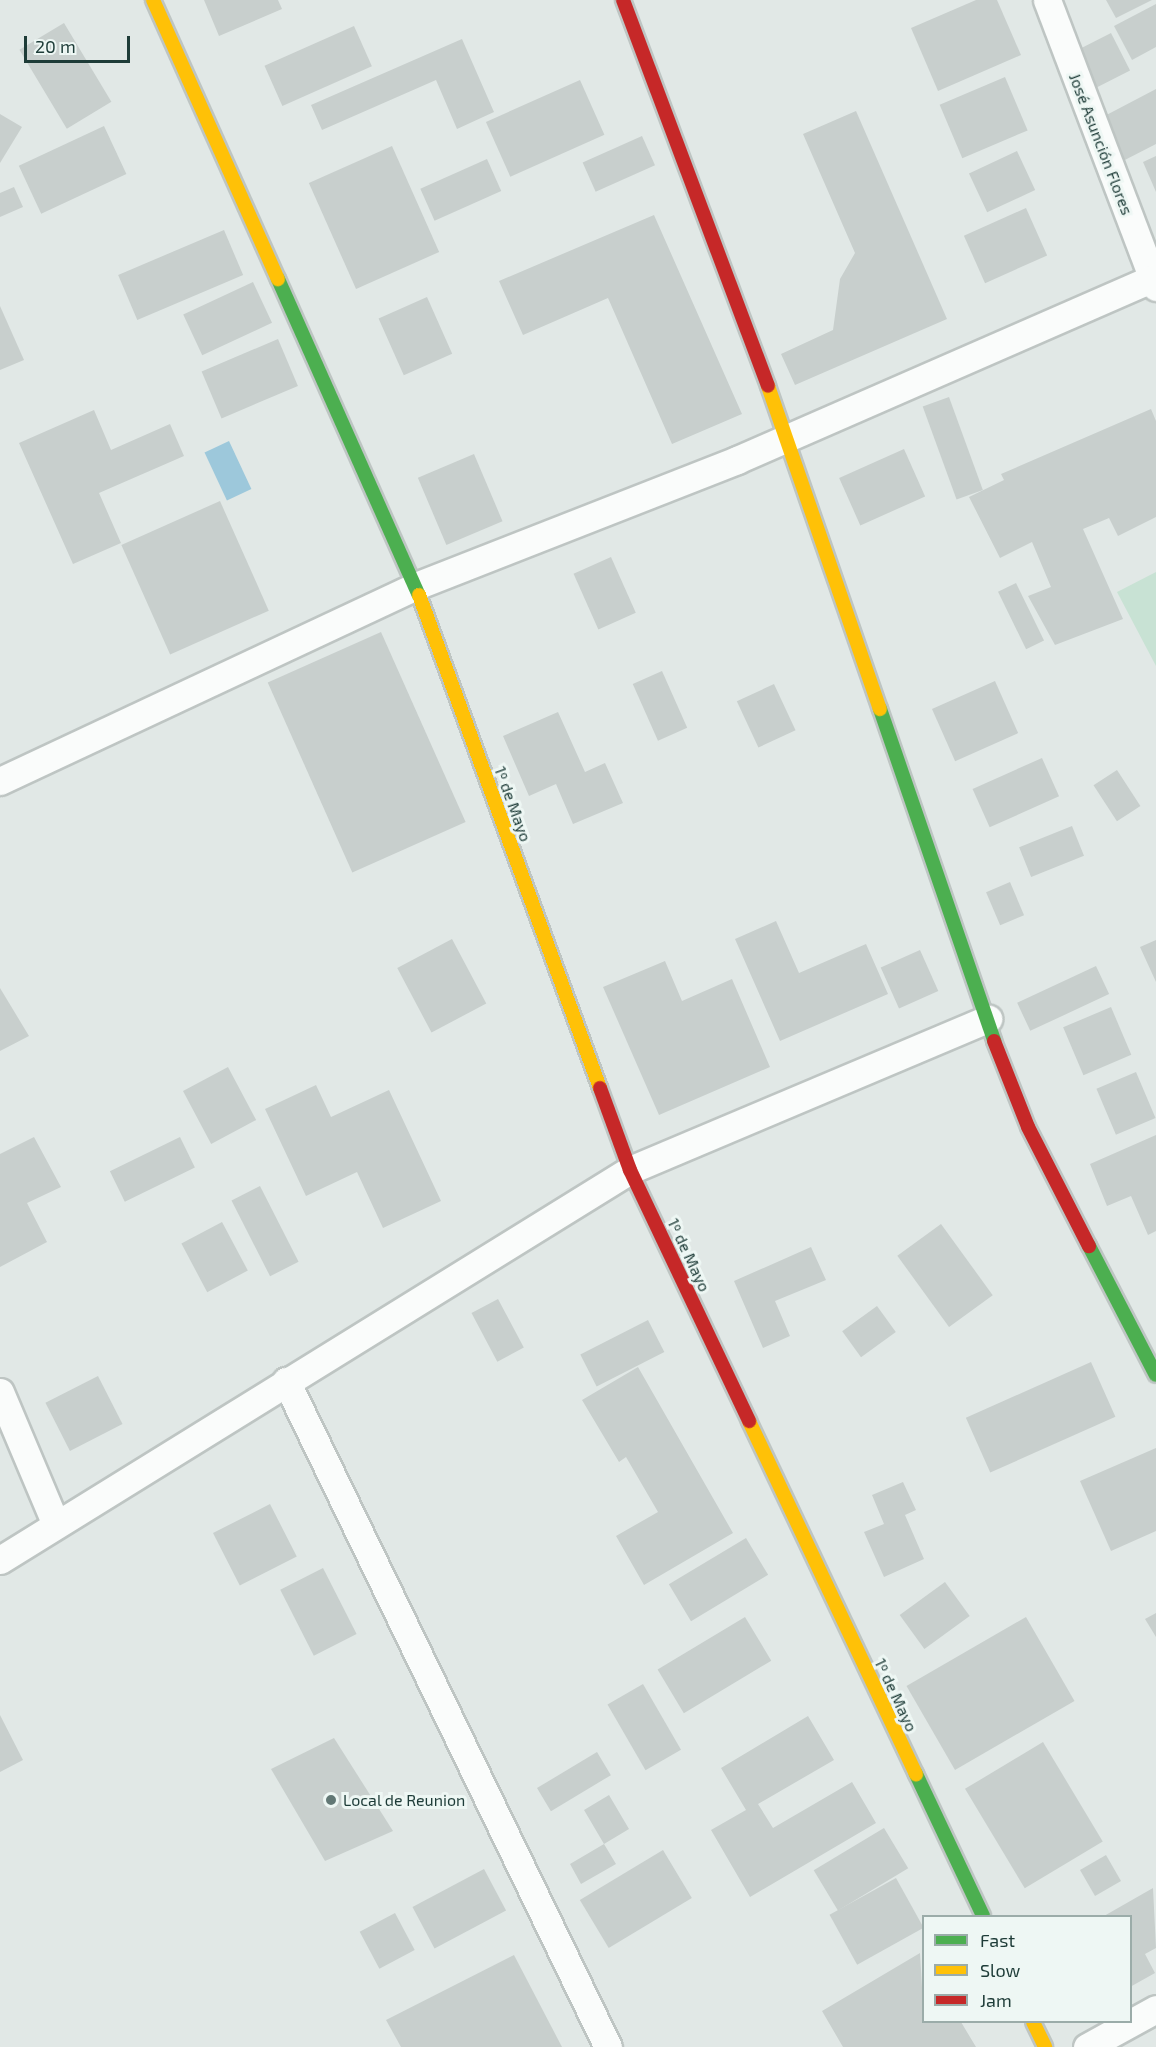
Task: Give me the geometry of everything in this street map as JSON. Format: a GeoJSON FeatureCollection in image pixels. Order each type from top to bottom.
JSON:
{"type":"FeatureCollection","features":[{"type":"Feature","properties":{"kind":"street","name":"1º de Mayo"},"geometry":{"type":"LineString","coordinates":[[153,0],[416,586],[630,1170],[982,1915]]}},
{"type":"Feature","properties":{"kind":"street"},"geometry":{"type":"LineString","coordinates":[[623,0],[786,435],[988,1019],[1028,1127],[1156,1375]]}},
{"type":"Feature","properties":{"kind":"street","name":"José Asunción Flores"},"geometry":{"type":"LineString","coordinates":[[1047,0],[1154,283]]}},
{"type":"Feature","properties":{"kind":"street"},"geometry":{"type":"LineString","coordinates":[[0,781],[416,586],[696,477],[786,435],[1154,283]]}},
{"type":"Feature","properties":{"kind":"street"},"geometry":{"type":"LineString","coordinates":[[0,1560],[55,1522],[630,1170],[988,1019]]}},
{"type":"Feature","properties":{"kind":"street"},"geometry":{"type":"LineString","coordinates":[[286,1381],[608,2047]]}},
{"type":"Feature","properties":{"kind":"street"},"geometry":{"type":"LineString","coordinates":[[0,1392],[55,1522]]}},
{"type":"Feature","properties":{"kind":"street"},"geometry":{"type":"LineString","coordinates":[[1132,2022],[1156,2009]]}},
{"type":"Feature","properties":{"kind":"street"},"geometry":{"type":"LineString","coordinates":[[1033,2023],[1045,2047]]}},
{"type":"Feature","properties":{"kind":"street"},"geometry":{"type":"LineString","coordinates":[[1087,2047],[1131,2023]]}},
{"type":"Feature","properties":{"kind":"green space"},"geometry":{"type":"Polygon","coordinates":[[[1156,572],[1156,666],[1117,592],[1156,572]]]}},
{"type":"Feature","properties":{"kind":"water"},"geometry":{"type":"Polygon","coordinates":[[[229,441],[251,489],[227,500],[205,452],[229,441]]]}},
{"type":"Feature","properties":{"kind":"building"},"geometry":{"type":"Polygon","coordinates":[[[204,0],[278,0],[282,9],[219,36],[204,0]]]}},
{"type":"Feature","properties":{"kind":"building"},"geometry":{"type":"Polygon","coordinates":[[[976,0],[997,0],[1021,55],[938,91],[911,28],[976,0]]]}},
{"type":"Feature","properties":{"kind":"building"},"geometry":{"type":"Polygon","coordinates":[[[1106,0],[1152,0],[1116,18],[1106,0]]]}},
{"type":"Feature","properties":{"kind":"building"},"geometry":{"type":"Polygon","coordinates":[[[1156,4],[1156,47],[1132,60],[1114,26],[1156,4]]]}},
{"type":"Feature","properties":{"kind":"building"},"geometry":{"type":"Polygon","coordinates":[[[64,23],[111,102],[67,129],[19,50],[64,23]]]}},
{"type":"Feature","properties":{"kind":"building"},"geometry":{"type":"Polygon","coordinates":[[[354,26],[372,66],[282,106],[264,66],[354,26]]]}},
{"type":"Feature","properties":{"kind":"building"},"geometry":{"type":"Polygon","coordinates":[[[1111,33],[1130,70],[1097,87],[1078,50],[1111,33]]]}},
{"type":"Feature","properties":{"kind":"building"},"geometry":{"type":"Polygon","coordinates":[[[462,39],[494,112],[457,129],[436,80],[322,130],[311,105],[462,39]]]}},
{"type":"Feature","properties":{"kind":"building"},"geometry":{"type":"Polygon","coordinates":[[[1005,77],[1028,130],[962,158],[940,105],[1005,77]]]}},
{"type":"Feature","properties":{"kind":"building"},"geometry":{"type":"Polygon","coordinates":[[[580,80],[604,135],[510,177],[486,122],[580,80]]]}},
{"type":"Feature","properties":{"kind":"building"},"geometry":{"type":"Polygon","coordinates":[[[1156,89],[1156,144],[1117,164],[1095,121],[1156,89]]]}},
{"type":"Feature","properties":{"kind":"building"},"geometry":{"type":"Polygon","coordinates":[[[856,111],[947,319],[795,385],[781,354],[833,330],[840,279],[855,253],[803,134],[856,111]]]}},
{"type":"Feature","properties":{"kind":"building"},"geometry":{"type":"Polygon","coordinates":[[[0,114],[22,127],[0,163],[0,114]]]}},
{"type":"Feature","properties":{"kind":"building"},"geometry":{"type":"Polygon","coordinates":[[[104,126],[126,174],[41,214],[19,166],[104,126]]]}},
{"type":"Feature","properties":{"kind":"building"},"geometry":{"type":"Polygon","coordinates":[[[642,136],[655,165],[596,192],[583,162],[642,136]]]}},
{"type":"Feature","properties":{"kind":"building"},"geometry":{"type":"Polygon","coordinates":[[[392,146],[439,252],[356,289],[309,183],[392,146]]]}},
{"type":"Feature","properties":{"kind":"building"},"geometry":{"type":"Polygon","coordinates":[[[1017,151],[1035,190],[987,212],[969,173],[1017,151]]]}},
{"type":"Feature","properties":{"kind":"building"},"geometry":{"type":"Polygon","coordinates":[[[1156,156],[1156,192],[1143,162],[1156,156]]]}},
{"type":"Feature","properties":{"kind":"building"},"geometry":{"type":"Polygon","coordinates":[[[487,159],[501,191],[435,221],[420,189],[487,159]]]}},
{"type":"Feature","properties":{"kind":"building"},"geometry":{"type":"Polygon","coordinates":[[[14,187],[23,207],[0,217],[0,193],[14,187]]]}},
{"type":"Feature","properties":{"kind":"building"},"geometry":{"type":"Polygon","coordinates":[[[1026,208],[1047,256],[985,283],[964,236],[1026,208]]]}},
{"type":"Feature","properties":{"kind":"building"},"geometry":{"type":"Polygon","coordinates":[[[654,215],[742,414],[672,444],[608,298],[523,335],[499,281],[654,215]]]}},
{"type":"Feature","properties":{"kind":"building"},"geometry":{"type":"Polygon","coordinates":[[[224,230],[243,275],[137,320],[118,275],[224,230]]]}},
{"type":"Feature","properties":{"kind":"building"},"geometry":{"type":"Polygon","coordinates":[[[253,282],[272,323],[202,355],[183,315],[253,282]]]}},
{"type":"Feature","properties":{"kind":"building"},"geometry":{"type":"Polygon","coordinates":[[[427,297],[452,354],[404,375],[379,319],[427,297]]]}},
{"type":"Feature","properties":{"kind":"building"},"geometry":{"type":"Polygon","coordinates":[[[0,306],[24,360],[0,370],[0,306]]]}},
{"type":"Feature","properties":{"kind":"building"},"geometry":{"type":"Polygon","coordinates":[[[278,339],[298,386],[222,418],[202,371],[278,339]]]}},
{"type":"Feature","properties":{"kind":"building"},"geometry":{"type":"Polygon","coordinates":[[[949,397],[983,490],[957,500],[923,407],[949,397]]]}},
{"type":"Feature","properties":{"kind":"building"},"geometry":{"type":"Polygon","coordinates":[[[1151,409],[1156,421],[1156,517],[1118,536],[1109,518],[1083,529],[1123,619],[1055,645],[1028,596],[1051,587],[1032,542],[1000,558],[969,497],[1004,480],[1001,474],[1151,409]]]}},
{"type":"Feature","properties":{"kind":"building"},"geometry":{"type":"Polygon","coordinates":[[[94,410],[111,450],[170,424],[184,456],[99,493],[121,543],[73,564],[19,443],[94,410]]]}},
{"type":"Feature","properties":{"kind":"building"},"geometry":{"type":"Polygon","coordinates":[[[904,449],[925,497],[860,525],[839,478],[904,449]]]}},
{"type":"Feature","properties":{"kind":"building"},"geometry":{"type":"Polygon","coordinates":[[[474,454],[503,521],[446,545],[418,478],[474,454]]]}},
{"type":"Feature","properties":{"kind":"building"},"geometry":{"type":"Polygon","coordinates":[[[220,501],[269,611],[170,655],[121,545],[220,501]]]}},
{"type":"Feature","properties":{"kind":"building"},"geometry":{"type":"Polygon","coordinates":[[[611,557],[636,613],[598,629],[574,574],[611,557]]]}},
{"type":"Feature","properties":{"kind":"building"},"geometry":{"type":"Polygon","coordinates":[[[1016,583],[1044,641],[1026,649],[998,592],[1016,583]]]}},
{"type":"Feature","properties":{"kind":"building"},"geometry":{"type":"Polygon","coordinates":[[[381,632],[466,822],[352,872],[268,682],[381,632]]]}},
{"type":"Feature","properties":{"kind":"building"},"geometry":{"type":"Polygon","coordinates":[[[662,671],[687,728],[658,741],[633,684],[662,671]]]}},
{"type":"Feature","properties":{"kind":"building"},"geometry":{"type":"Polygon","coordinates":[[[995,681],[1018,733],[955,761],[932,709],[995,681]]]}},
{"type":"Feature","properties":{"kind":"building"},"geometry":{"type":"Polygon","coordinates":[[[774,684],[796,730],[758,748],[737,701],[774,684]]]}},
{"type":"Feature","properties":{"kind":"building"},"geometry":{"type":"Polygon","coordinates":[[[558,712],[585,772],[605,763],[623,803],[573,824],[556,784],[529,796],[503,736],[558,712]]]}},
{"type":"Feature","properties":{"kind":"building"},"geometry":{"type":"Polygon","coordinates":[[[1042,758],[1059,796],[990,827],[973,789],[1042,758]]]}},
{"type":"Feature","properties":{"kind":"building"},"geometry":{"type":"Polygon","coordinates":[[[1117,770],[1140,806],[1117,821],[1094,785],[1117,770]]]}},
{"type":"Feature","properties":{"kind":"building"},"geometry":{"type":"Polygon","coordinates":[[[1072,826],[1084,856],[1031,877],[1019,847],[1072,826]]]}},
{"type":"Feature","properties":{"kind":"building"},"geometry":{"type":"Polygon","coordinates":[[[1010,882],[1024,915],[1000,925],[986,892],[1010,882]]]}},
{"type":"Feature","properties":{"kind":"building"},"geometry":{"type":"Polygon","coordinates":[[[776,921],[799,973],[866,944],[888,994],[780,1041],[735,939],[776,921]]]}},
{"type":"Feature","properties":{"kind":"building"},"geometry":{"type":"Polygon","coordinates":[[[452,939],[486,1003],[432,1033],[397,968],[452,939]]]}},
{"type":"Feature","properties":{"kind":"building"},"geometry":{"type":"Polygon","coordinates":[[[1156,940],[1156,982],[1140,947],[1156,940]]]}},
{"type":"Feature","properties":{"kind":"building"},"geometry":{"type":"Polygon","coordinates":[[[920,950],[938,991],[899,1009],[881,967],[920,950]]]}},
{"type":"Feature","properties":{"kind":"building"},"geometry":{"type":"Polygon","coordinates":[[[665,961],[682,1001],[732,979],[770,1067],[659,1115],[603,987],[665,961]]]}},
{"type":"Feature","properties":{"kind":"building"},"geometry":{"type":"Polygon","coordinates":[[[1096,966],[1109,994],[1030,1031],[1017,1003],[1096,966]]]}},
{"type":"Feature","properties":{"kind":"building"},"geometry":{"type":"Polygon","coordinates":[[[0,988],[29,1036],[0,1051],[0,988]]]}},
{"type":"Feature","properties":{"kind":"building"},"geometry":{"type":"Polygon","coordinates":[[[1111,1007],[1131,1055],[1083,1075],[1063,1027],[1111,1007]]]}},
{"type":"Feature","properties":{"kind":"building"},"geometry":{"type":"Polygon","coordinates":[[[228,1067],[256,1120],[211,1144],[183,1091],[228,1067]]]}},
{"type":"Feature","properties":{"kind":"building"},"geometry":{"type":"Polygon","coordinates":[[[1136,1072],[1156,1118],[1116,1135],[1096,1089],[1136,1072]]]}},
{"type":"Feature","properties":{"kind":"building"},"geometry":{"type":"Polygon","coordinates":[[[316,1085],[331,1117],[389,1090],[441,1201],[383,1228],[357,1172],[306,1196],[265,1109],[316,1085]]]}},
{"type":"Feature","properties":{"kind":"building"},"geometry":{"type":"Polygon","coordinates":[[[1156,1135],[1156,1231],[1148,1235],[1131,1196],[1107,1206],[1090,1164],[1156,1135]]]}},
{"type":"Feature","properties":{"kind":"building"},"geometry":{"type":"Polygon","coordinates":[[[34,1137],[61,1187],[27,1203],[47,1242],[0,1267],[0,1154],[34,1137]]]}},
{"type":"Feature","properties":{"kind":"building"},"geometry":{"type":"Polygon","coordinates":[[[180,1137],[195,1168],[125,1202],[110,1171],[180,1137]]]}},
{"type":"Feature","properties":{"kind":"building"},"geometry":{"type":"Polygon","coordinates":[[[260,1186],[299,1262],[270,1276],[231,1201],[260,1186]]]}},
{"type":"Feature","properties":{"kind":"building"},"geometry":{"type":"Polygon","coordinates":[[[222,1222],[248,1271],[207,1292],[181,1244],[222,1222]]]}},
{"type":"Feature","properties":{"kind":"building"},"geometry":{"type":"Polygon","coordinates":[[[941,1224],[993,1295],[949,1327],[897,1256],[941,1224]]]}},
{"type":"Feature","properties":{"kind":"building"},"geometry":{"type":"Polygon","coordinates":[[[811,1247],[826,1280],[775,1301],[790,1336],[763,1348],[734,1281],[811,1247]]]}},
{"type":"Feature","properties":{"kind":"building"},"geometry":{"type":"Polygon","coordinates":[[[498,1299],[524,1348],[497,1362],[472,1313],[498,1299]]]}},
{"type":"Feature","properties":{"kind":"building"},"geometry":{"type":"Polygon","coordinates":[[[877,1306],[896,1332],[861,1357],[842,1331],[877,1306]]]}},
{"type":"Feature","properties":{"kind":"building"},"geometry":{"type":"Polygon","coordinates":[[[648,1320],[664,1352],[597,1387],[580,1355],[648,1320]]]}},
{"type":"Feature","properties":{"kind":"building"},"geometry":{"type":"Polygon","coordinates":[[[1091,1362],[1115,1417],[990,1473],[966,1418],[1091,1362]]]}},
{"type":"Feature","properties":{"kind":"building"},"geometry":{"type":"Polygon","coordinates":[[[638,1367],[733,1533],[644,1585],[616,1536],[658,1512],[626,1457],[619,1462],[582,1400],[638,1367]]]}},
{"type":"Feature","properties":{"kind":"building"},"geometry":{"type":"Polygon","coordinates":[[[98,1376],[123,1424],[70,1451],[45,1403],[98,1376]]]}},
{"type":"Feature","properties":{"kind":"building"},"geometry":{"type":"Polygon","coordinates":[[[1156,1448],[1156,1531],[1111,1551],[1080,1481],[1156,1448]]]}},
{"type":"Feature","properties":{"kind":"building"},"geometry":{"type":"Polygon","coordinates":[[[903,1482],[916,1510],[905,1515],[924,1559],[884,1577],[864,1532],[884,1524],[872,1495],[903,1482]]]}},
{"type":"Feature","properties":{"kind":"building"},"geometry":{"type":"Polygon","coordinates":[[[270,1504],[297,1557],[240,1586],[213,1533],[270,1504]]]}},
{"type":"Feature","properties":{"kind":"building"},"geometry":{"type":"Polygon","coordinates":[[[746,1538],[768,1575],[691,1621],[669,1584],[746,1538]]]}},
{"type":"Feature","properties":{"kind":"building"},"geometry":{"type":"Polygon","coordinates":[[[323,1568],[357,1634],[314,1656],[280,1590],[323,1568]]]}},
{"type":"Feature","properties":{"kind":"building"},"geometry":{"type":"Polygon","coordinates":[[[945,1582],[970,1616],[924,1649],[900,1615],[945,1582]]]}},
{"type":"Feature","properties":{"kind":"building"},"geometry":{"type":"Polygon","coordinates":[[[1156,1613],[1156,1637],[1145,1619],[1156,1613]]]}},
{"type":"Feature","properties":{"kind":"building"},"geometry":{"type":"Polygon","coordinates":[[[745,1617],[771,1661],[684,1713],[658,1670],[745,1617]]]}},
{"type":"Feature","properties":{"kind":"building"},"geometry":{"type":"Polygon","coordinates":[[[1026,1617],[1074,1701],[955,1770],[906,1686],[1026,1617]]]}},
{"type":"Feature","properties":{"kind":"building"},"geometry":{"type":"Polygon","coordinates":[[[643,1684],[681,1750],[645,1770],[607,1704],[643,1684]]]}},
{"type":"Feature","properties":{"kind":"building"},"geometry":{"type":"Polygon","coordinates":[[[0,1715],[23,1760],[0,1772],[0,1715]]]}},
{"type":"Feature","properties":{"kind":"building"},"geometry":{"type":"Polygon","coordinates":[[[808,1716],[834,1760],[758,1804],[773,1828],[852,1782],[876,1823],[750,1897],[711,1830],[746,1810],[721,1768],[808,1716]]]}},
{"type":"Feature","properties":{"kind":"building","name":"Local de Reunion"},"geometry":{"type":"Polygon","coordinates":[[[334,1738],[393,1831],[325,1861],[271,1769],[334,1738]]]}},
{"type":"Feature","properties":{"kind":"building"},"geometry":{"type":"Polygon","coordinates":[[[1043,1742],[1103,1841],[1025,1888],[965,1789],[1043,1742]]]}},
{"type":"Feature","properties":{"kind":"building"},"geometry":{"type":"Polygon","coordinates":[[[597,1752],[611,1775],[551,1811],[537,1788],[597,1752]]]}},
{"type":"Feature","properties":{"kind":"building"},"geometry":{"type":"Polygon","coordinates":[[[609,1795],[629,1829],[604,1844],[584,1810],[609,1795]]]}},
{"type":"Feature","properties":{"kind":"building"},"geometry":{"type":"Polygon","coordinates":[[[884,1828],[908,1868],[838,1911],[814,1870],[884,1828]]]}},
{"type":"Feature","properties":{"kind":"building"},"geometry":{"type":"Polygon","coordinates":[[[604,1844],[616,1864],[581,1884],[570,1864],[604,1844]]]}},
{"type":"Feature","properties":{"kind":"building"},"geometry":{"type":"Polygon","coordinates":[[[663,1850],[692,1898],[609,1948],[580,1900],[663,1850]]]}},
{"type":"Feature","properties":{"kind":"building"},"geometry":{"type":"Polygon","coordinates":[[[1106,1855],[1121,1881],[1095,1896],[1080,1870],[1106,1855]]]}},
{"type":"Feature","properties":{"kind":"building"},"geometry":{"type":"Polygon","coordinates":[[[484,1869],[506,1910],[435,1949],[412,1907],[484,1869]]]}},
{"type":"Feature","properties":{"kind":"building"},"geometry":{"type":"Polygon","coordinates":[[[896,1878],[922,1929],[857,1965],[830,1915],[896,1878]]]}},
{"type":"Feature","properties":{"kind":"building"},"geometry":{"type":"Polygon","coordinates":[[[1153,1888],[1156,1948],[1145,1954],[1155,1973],[1132,1986],[1132,1915],[1106,1915],[1153,1888]]]}},
{"type":"Feature","properties":{"kind":"building"},"geometry":{"type":"Polygon","coordinates":[[[395,1913],[415,1950],[379,1969],[360,1932],[395,1913]]]}},
{"type":"Feature","properties":{"kind":"building"},"geometry":{"type":"Polygon","coordinates":[[[920,1953],[922,2023],[962,2023],[976,2047],[843,2047],[822,2011],[920,1953]]]}},
{"type":"Feature","properties":{"kind":"building"},"geometry":{"type":"Polygon","coordinates":[[[514,1955],[562,2047],[401,2047],[386,2020],[514,1955]]]}},
{"type":"Feature","properties":{"kind":"traffic: fast"},"geometry":{"type":"LineString","coordinates":[[278,279],[419,595]]}},
{"type":"Feature","properties":{"kind":"traffic: fast"},"geometry":{"type":"LineString","coordinates":[[880,709],[994,1041]]}},
{"type":"Feature","properties":{"kind":"traffic: fast"},"geometry":{"type":"LineString","coordinates":[[1089,1246],[1156,1375]]}},
{"type":"Feature","properties":{"kind":"traffic: fast"},"geometry":{"type":"LineString","coordinates":[[916,1774],[983,1915]]}},
{"type":"Feature","properties":{"kind":"traffic: slow"},"geometry":{"type":"LineString","coordinates":[[153,0],[278,279]]}},
{"type":"Feature","properties":{"kind":"traffic: slow"},"geometry":{"type":"LineString","coordinates":[[768,386],[880,709]]}},
{"type":"Feature","properties":{"kind":"traffic: slow"},"geometry":{"type":"LineString","coordinates":[[419,595],[600,1088]]}},
{"type":"Feature","properties":{"kind":"traffic: slow"},"geometry":{"type":"LineString","coordinates":[[749,1421],[916,1774]]}},
{"type":"Feature","properties":{"kind":"traffic: slow"},"geometry":{"type":"LineString","coordinates":[[1033,2023],[1045,2047]]}},
{"type":"Feature","properties":{"kind":"traffic: jam"},"geometry":{"type":"LineString","coordinates":[[623,0],[768,386]]}},
{"type":"Feature","properties":{"kind":"traffic: jam"},"geometry":{"type":"LineString","coordinates":[[994,1041],[1028,1127],[1089,1246]]}},
{"type":"Feature","properties":{"kind":"traffic: jam"},"geometry":{"type":"LineString","coordinates":[[600,1088],[630,1170],[749,1421]]}},
{"type":"Feature","properties":{"kind":"place","name":"Local de Reunion"},"geometry":{"type":"Point","coordinates":[331,1800]}}]}
